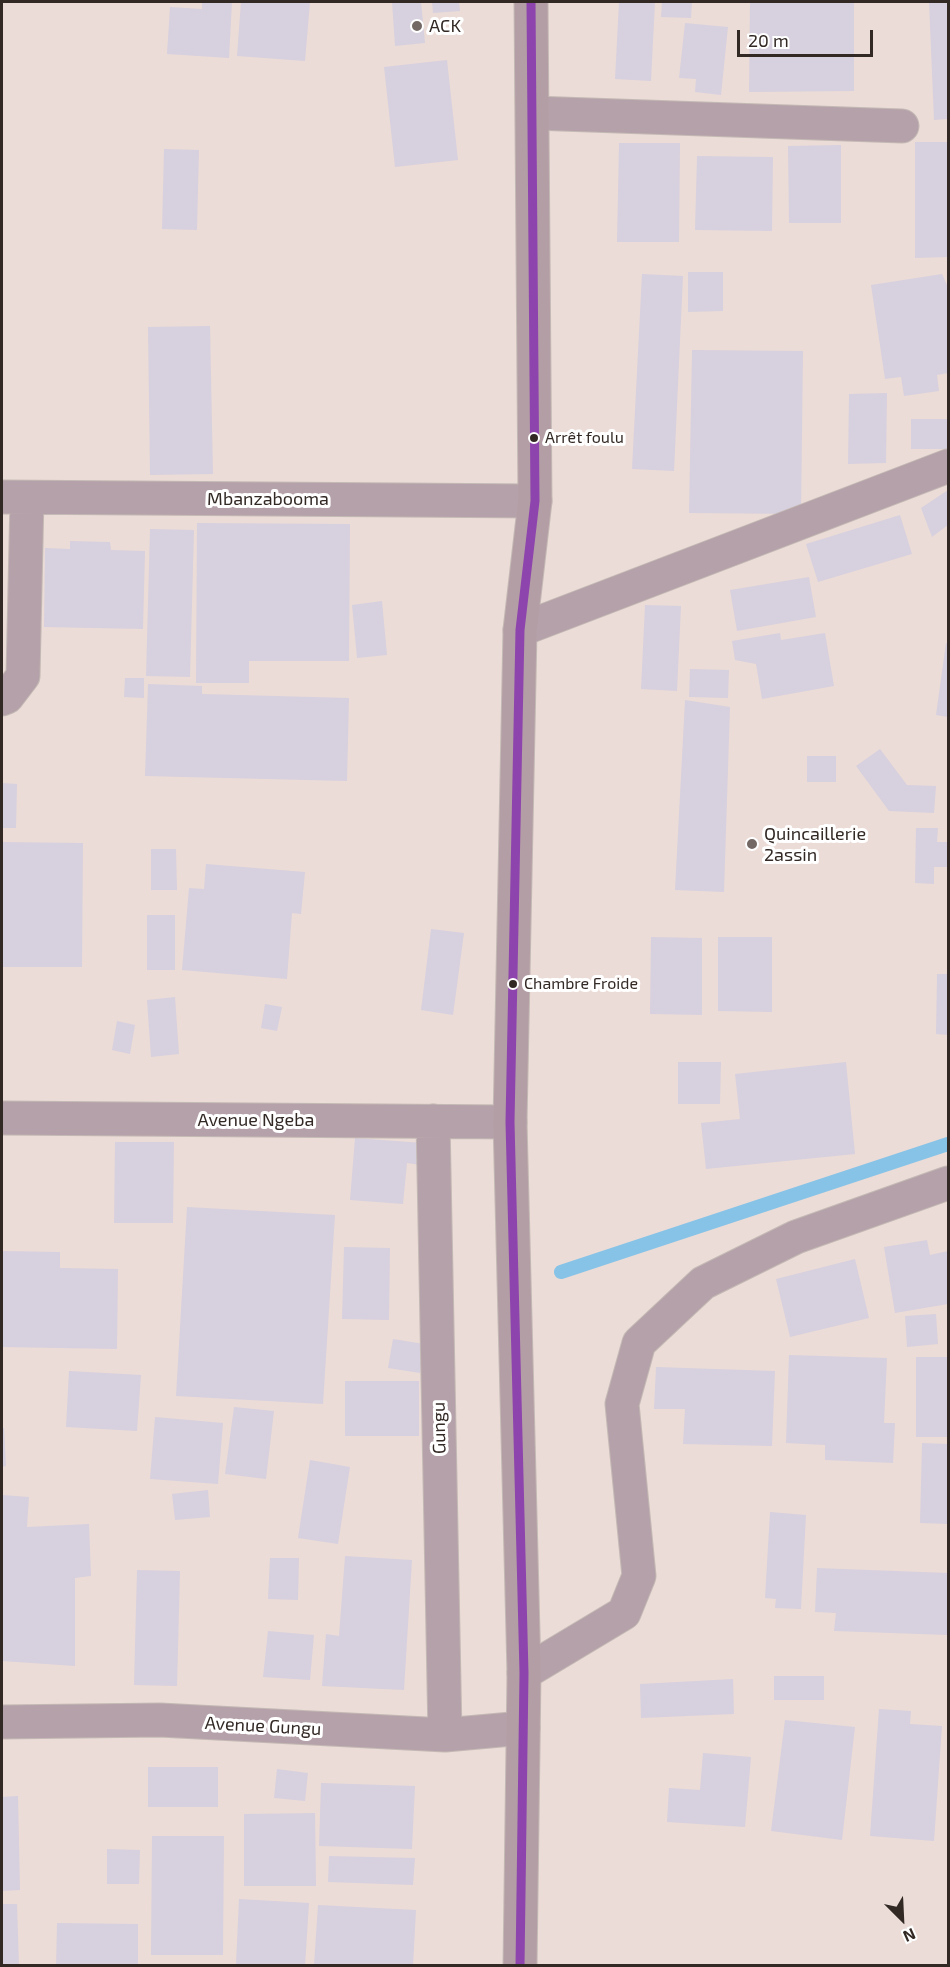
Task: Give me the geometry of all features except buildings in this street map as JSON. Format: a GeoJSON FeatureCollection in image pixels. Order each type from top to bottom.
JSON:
{"type":"FeatureCollection","features":[{"type":"Feature","properties":{"kind":"highway"},"geometry":{"type":"LineString","coordinates":[[520,1965],[524,1673],[510,1122],[520,630],[535,501],[531,2]]}},
{"type":"Feature","properties":{"kind":"street"},"geometry":{"type":"LineString","coordinates":[[532,113],[902,126]]}},
{"type":"Feature","properties":{"kind":"street"},"geometry":{"type":"LineString","coordinates":[[520,630],[948,466]]}},
{"type":"Feature","properties":{"kind":"street"},"geometry":{"type":"LineString","coordinates":[[2,699],[7,697],[23,676],[14,497]]}},
{"type":"Feature","properties":{"kind":"street","name":"Mbanzabooma"},"geometry":{"type":"LineString","coordinates":[[14,497],[535,501]]}},
{"type":"Feature","properties":{"kind":"street","name":"Avenue Ngeba"},"geometry":{"type":"LineString","coordinates":[[2,1118],[510,1122]]}},
{"type":"Feature","properties":{"kind":"street","name":"Gungu"},"geometry":{"type":"LineString","coordinates":[[433,1121],[445,1735]]}},
{"type":"Feature","properties":{"kind":"street"},"geometry":{"type":"LineString","coordinates":[[524,1673],[624,1613],[639,1576],[622,1404],[639,1343],[703,1283],[796,1237],[948,1183]]}},
{"type":"Feature","properties":{"kind":"street","name":"Avenue Gungu"},"geometry":{"type":"LineString","coordinates":[[2,1722],[160,1720],[445,1735],[523,1728]]}},
{"type":"Feature","properties":{"kind":"waterway"},"geometry":{"type":"LineString","coordinates":[[561,1272],[948,1144]]}},
{"type":"Feature","properties":{"kind":"transit line"},"geometry":{"type":"LineString","coordinates":[[520,1966],[524,1673],[510,1122],[520,630],[535,501],[531,2]]}},
{"type":"Feature","properties":{"kind":"place","name":"ACK"},"geometry":{"type":"Point","coordinates":[417,26]}},
{"type":"Feature","properties":{"kind":"place","name":"Arrêt foulu"},"geometry":{"type":"Point","coordinates":[534,438]}},
{"type":"Feature","properties":{"kind":"place","name":"Quincaillerie 2assin"},"geometry":{"type":"Point","coordinates":[752,844]}},
{"type":"Feature","properties":{"kind":"place","name":"Chambre Froide"},"geometry":{"type":"Point","coordinates":[513,984]}}]}
